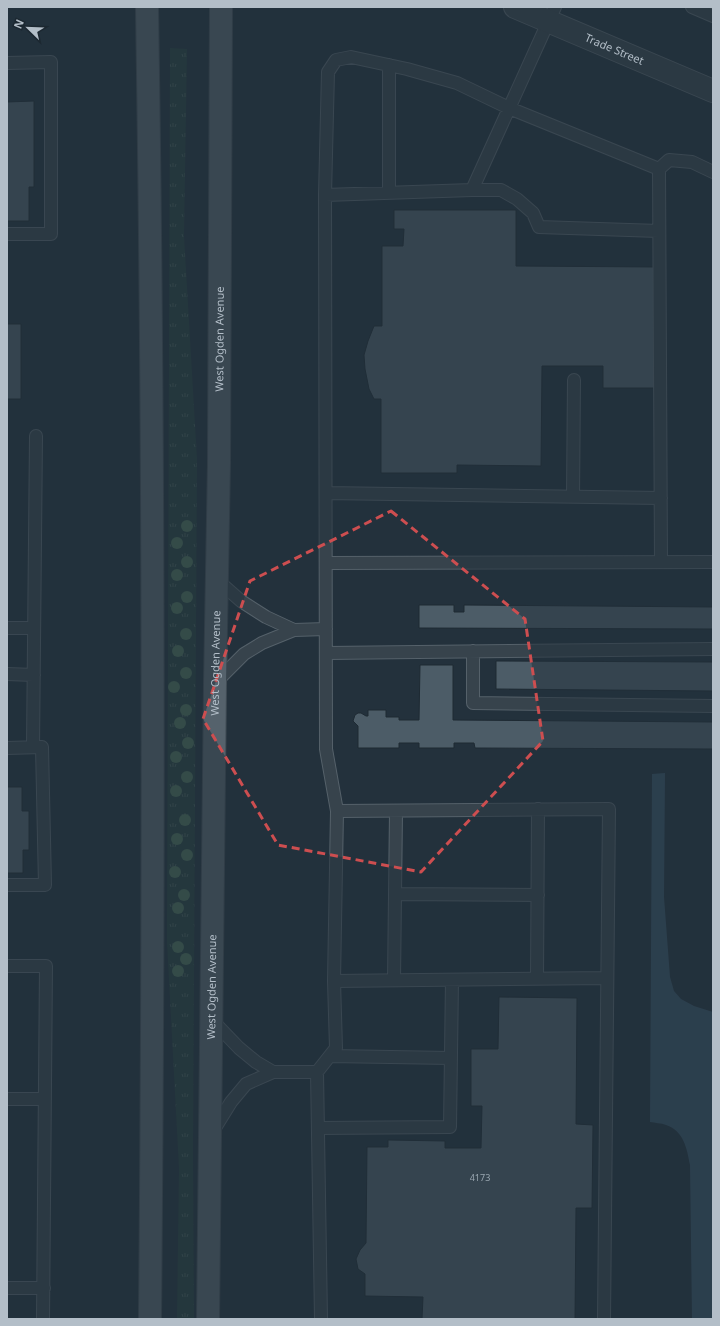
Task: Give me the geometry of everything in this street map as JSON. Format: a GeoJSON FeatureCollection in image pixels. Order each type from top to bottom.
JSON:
{"type":"FeatureCollection","features":[{"type":"Feature","properties":{"kind":"main road"},"geometry":{"type":"LineString","coordinates":[[147,7],[151,282],[153,908],[150,1319]]}},
{"type":"Feature","properties":{"kind":"main road","name":"West Ogden Avenue"},"geometry":{"type":"LineString","coordinates":[[208,1319],[210,1018],[219,464],[221,7]]}},
{"type":"Feature","properties":{"kind":"street","name":"Trade Street"},"geometry":{"type":"LineString","coordinates":[[515,7],[552,14],[713,91]]}},
{"type":"Feature","properties":{"kind":"lane"},"geometry":{"type":"LineString","coordinates":[[692,7],[713,16]]}},
{"type":"Feature","properties":{"kind":"lane"},"geometry":{"type":"LineString","coordinates":[[472,190],[552,14]]}},
{"type":"Feature","properties":{"kind":"lane"},"geometry":{"type":"LineString","coordinates":[[321,1319],[318,1072],[336,1048],[334,981],[337,811],[326,749],[326,195],[328,72],[336,60],[351,57],[389,65],[457,84],[510,108],[659,169]]}},
{"type":"Feature","properties":{"kind":"lane"},"geometry":{"type":"LineString","coordinates":[[7,63],[51,62],[51,234],[7,234]]}},
{"type":"Feature","properties":{"kind":"lane"},"geometry":{"type":"LineString","coordinates":[[389,65],[389,193]]}},
{"type":"Feature","properties":{"kind":"lane"},"geometry":{"type":"LineString","coordinates":[[661,562],[659,169],[669,160],[692,162],[713,172]]}},
{"type":"Feature","properties":{"kind":"lane"},"geometry":{"type":"LineString","coordinates":[[326,195],[501,190],[512,196],[533,213],[539,227],[660,231]]}},
{"type":"Feature","properties":{"kind":"lane"},"geometry":{"type":"LineString","coordinates":[[573,496],[574,380]]}},
{"type":"Feature","properties":{"kind":"lane"},"geometry":{"type":"LineString","coordinates":[[33,747],[36,436]]}},
{"type":"Feature","properties":{"kind":"lane"},"geometry":{"type":"LineString","coordinates":[[326,493],[661,498]]}},
{"type":"Feature","properties":{"kind":"lane"},"geometry":{"type":"LineString","coordinates":[[326,563],[713,562]]}},
{"type":"Feature","properties":{"kind":"lane"},"geometry":{"type":"LineString","coordinates":[[216,579],[241,601],[266,617],[294,630]]}},
{"type":"Feature","properties":{"kind":"lane"},"geometry":{"type":"LineString","coordinates":[[7,628],[34,628]]}},
{"type":"Feature","properties":{"kind":"lane"},"geometry":{"type":"LineString","coordinates":[[215,684],[244,654],[262,643],[294,630],[326,629]]}},
{"type":"Feature","properties":{"kind":"lane"},"geometry":{"type":"LineString","coordinates":[[326,653],[713,649]]}},
{"type":"Feature","properties":{"kind":"lane"},"geometry":{"type":"LineString","coordinates":[[473,651],[473,703],[713,706]]}},
{"type":"Feature","properties":{"kind":"lane"},"geometry":{"type":"LineString","coordinates":[[7,674],[34,675]]}},
{"type":"Feature","properties":{"kind":"lane"},"geometry":{"type":"LineString","coordinates":[[7,748],[42,747],[45,885],[7,885]]}},
{"type":"Feature","properties":{"kind":"lane"},"geometry":{"type":"LineString","coordinates":[[337,811],[609,809],[604,1319]]}},
{"type":"Feature","properties":{"kind":"lane"},"geometry":{"type":"LineString","coordinates":[[537,979],[538,810]]}},
{"type":"Feature","properties":{"kind":"lane"},"geometry":{"type":"LineString","coordinates":[[394,980],[396,811]]}},
{"type":"Feature","properties":{"kind":"lane"},"geometry":{"type":"LineString","coordinates":[[395,894],[538,895]]}},
{"type":"Feature","properties":{"kind":"lane"},"geometry":{"type":"LineString","coordinates":[[7,966],[46,966],[43,1319]]}},
{"type":"Feature","properties":{"kind":"lane"},"geometry":{"type":"LineString","coordinates":[[334,981],[607,978]]}},
{"type":"Feature","properties":{"kind":"lane"},"geometry":{"type":"LineString","coordinates":[[318,1128],[450,1127],[452,980]]}},
{"type":"Feature","properties":{"kind":"lane"},"geometry":{"type":"LineString","coordinates":[[210,1018],[239,1048],[256,1062],[273,1072]]}},
{"type":"Feature","properties":{"kind":"lane"},"geometry":{"type":"LineString","coordinates":[[330,1056],[451,1058]]}},
{"type":"Feature","properties":{"kind":"lane"},"geometry":{"type":"LineString","coordinates":[[210,1137],[231,1102],[246,1084],[273,1072],[318,1072]]}},
{"type":"Feature","properties":{"kind":"lane"},"geometry":{"type":"LineString","coordinates":[[7,1099],[45,1099]]}},
{"type":"Feature","properties":{"kind":"lane"},"geometry":{"type":"LineString","coordinates":[[7,1288],[44,1288]]}},
{"type":"Feature","properties":{"kind":"highlighted area"},"geometry":{"type":"Polygon","coordinates":[[[391,511],[525,619],[543,741],[421,872],[278,845],[203,719],[250,581],[391,511]]]}},
{"type":"Feature","properties":{"kind":"green space"},"geometry":{"type":"Polygon","coordinates":[[[170,48],[187,49],[184,236],[197,459],[193,1152],[194,1319],[177,1319],[179,1168],[167,942],[170,48]]]}},
{"type":"Feature","properties":{"kind":"water"},"geometry":{"type":"Polygon","coordinates":[[[665,773],[664,897],[670,977],[674,991],[681,999],[694,1006],[713,1012],[713,1319],[692,1319],[690,1165],[688,1153],[684,1141],[677,1132],[664,1124],[650,1122],[652,774],[665,773]]]}},
{"type":"Feature","properties":{"kind":"building"},"geometry":{"type":"Polygon","coordinates":[[[34,101],[34,187],[29,187],[29,221],[7,221],[7,102],[34,101]]]}},
{"type":"Feature","properties":{"kind":"building"},"geometry":{"type":"Polygon","coordinates":[[[394,210],[516,210],[516,266],[656,267],[656,388],[603,388],[603,366],[542,366],[541,466],[457,465],[457,473],[381,473],[381,399],[374,399],[369,389],[364,355],[374,326],[382,326],[382,246],[403,246],[404,229],[394,229],[394,210]]]}},
{"type":"Feature","properties":{"kind":"building"},"geometry":{"type":"Polygon","coordinates":[[[7,324],[21,324],[21,399],[7,399],[7,324]]]}},
{"type":"Feature","properties":{"kind":"building"},"geometry":{"type":"Polygon","coordinates":[[[419,605],[454,605],[454,612],[464,612],[464,605],[713,607],[713,629],[419,628],[419,605]]]}},
{"type":"Feature","properties":{"kind":"building"},"geometry":{"type":"Polygon","coordinates":[[[496,661],[713,662],[713,691],[496,689],[496,661]]]}},
{"type":"Feature","properties":{"kind":"building"},"geometry":{"type":"Polygon","coordinates":[[[420,665],[453,665],[453,720],[713,722],[713,749],[475,748],[474,743],[454,743],[454,748],[419,748],[419,743],[399,743],[399,748],[358,748],[358,726],[353,721],[355,715],[358,713],[368,716],[368,710],[386,710],[386,717],[399,717],[399,720],[419,720],[420,665]]]}},
{"type":"Feature","properties":{"kind":"building"},"geometry":{"type":"Polygon","coordinates":[[[7,787],[22,787],[22,811],[29,811],[29,850],[23,850],[23,873],[7,873],[7,787]]]}},
{"type":"Feature","properties":{"kind":"building"},"geometry":{"type":"Polygon","coordinates":[[[499,997],[577,998],[576,1124],[593,1125],[592,1208],[576,1208],[575,1319],[422,1319],[423,1297],[365,1296],[365,1274],[358,1269],[356,1259],[360,1250],[366,1243],[367,1147],[388,1147],[388,1140],[445,1141],[445,1148],[481,1148],[482,1106],[471,1106],[471,1049],[498,1049],[499,997]]]}},
{"type":"Feature","properties":{"kind":"building"},"geometry":{"type":"Polygon","coordinates":[[[8,1149],[8,1276],[7,1276],[8,1149]]]}}]}
